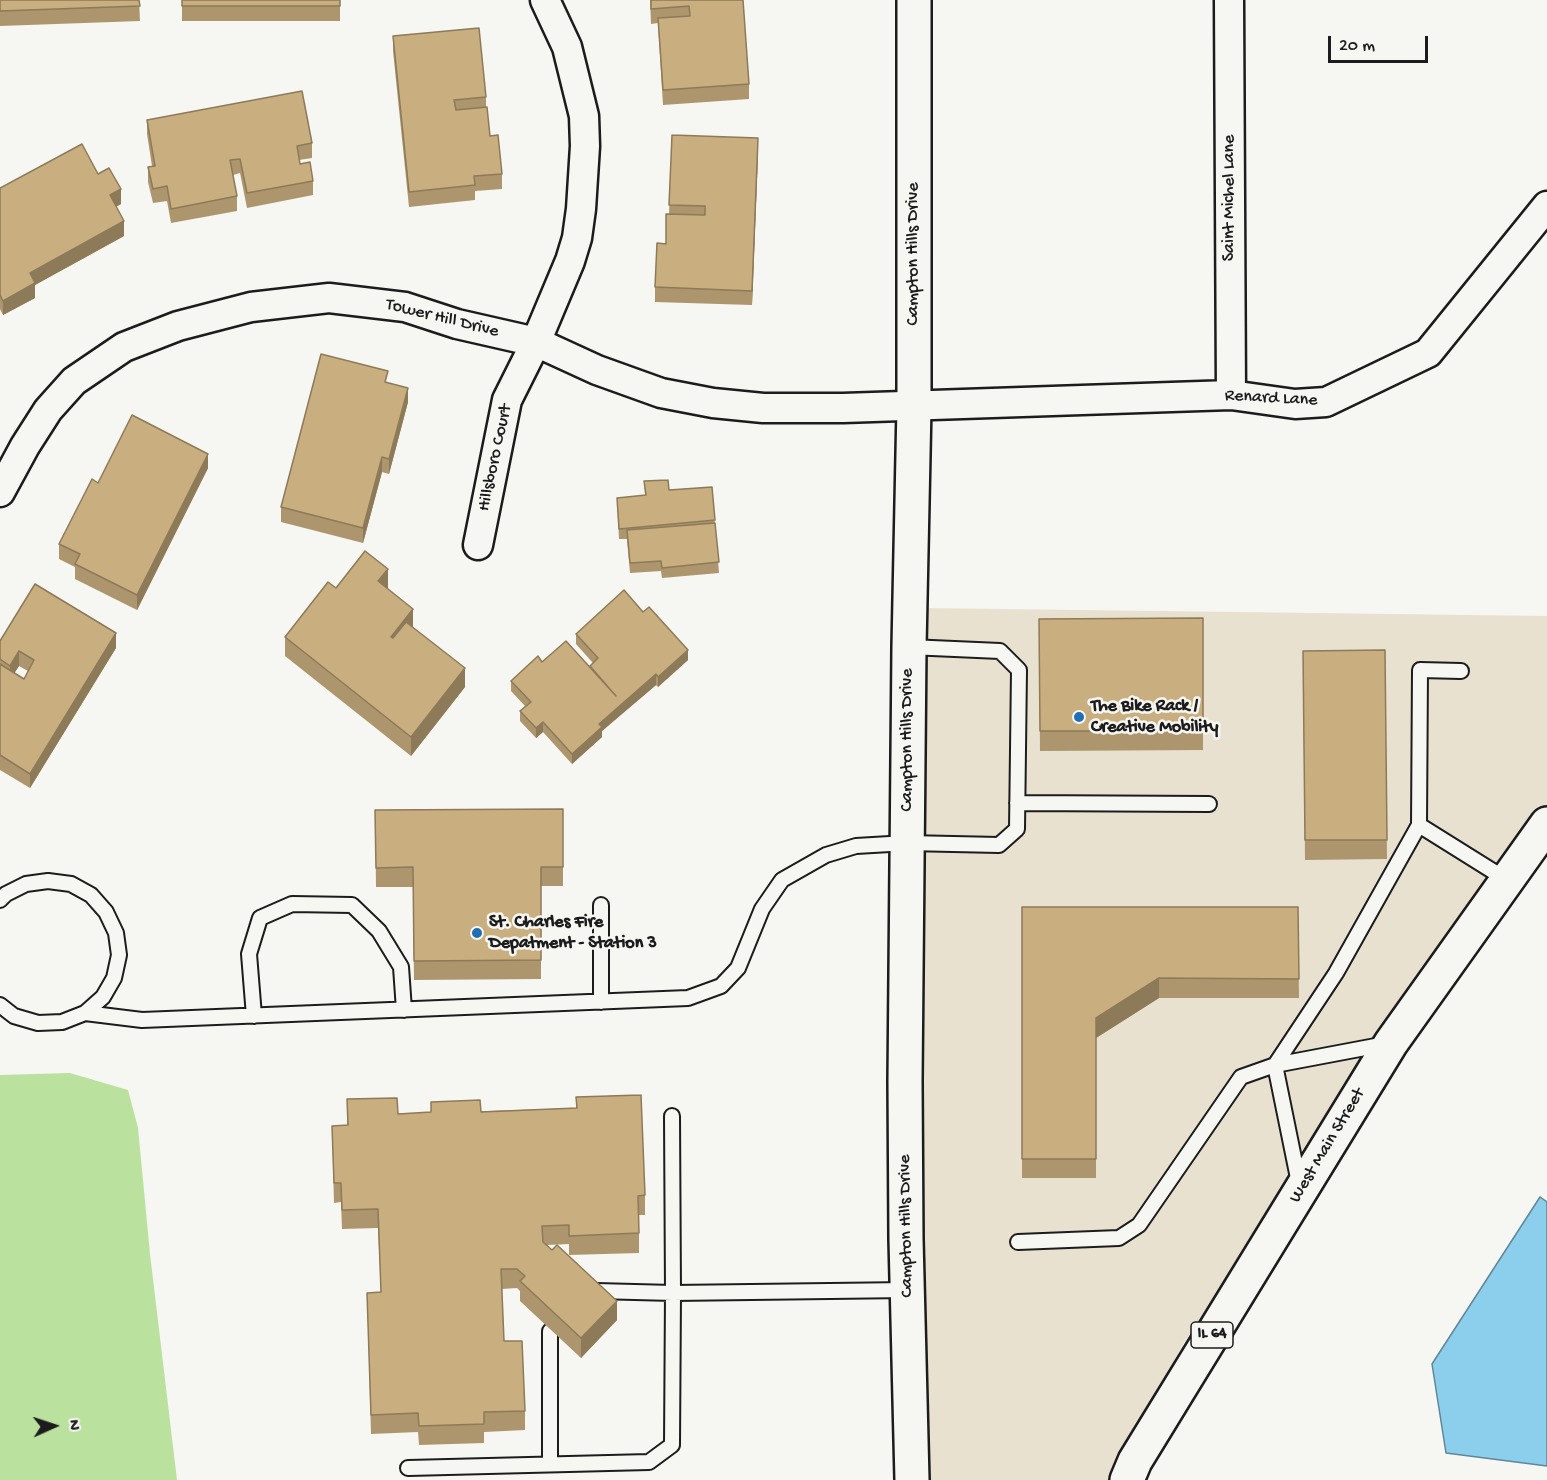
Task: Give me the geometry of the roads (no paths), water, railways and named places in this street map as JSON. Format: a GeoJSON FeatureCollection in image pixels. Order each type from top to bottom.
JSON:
{"type":"FeatureCollection","features":[{"type":"Feature","properties":{"kind":"street","name":"Hillsboro Court"},"geometry":{"type":"LineString","coordinates":[[478,545],[507,400],[536,342],[570,261],[577,238],[581,209],[585,146],[584,116],[570,57],[545,0]]}},
{"type":"Feature","properties":{"kind":"street","name":"Campton Hills Drive"},"geometry":{"type":"LineString","coordinates":[[912,1480],[905,1081],[914,406],[914,0]]}},
{"type":"Feature","properties":{"kind":"street","name":"Saint Michel Lane"},"geometry":{"type":"LineString","coordinates":[[1229,0],[1231,395]]}},
{"type":"Feature","properties":{"kind":"street","name":"Renard Lane"},"geometry":{"type":"LineString","coordinates":[[914,406],[1231,395],[1295,404],[1326,402],[1428,353],[1547,206]]}},
{"type":"Feature","properties":{"kind":"street","name":"Tower Hill Drive"},"geometry":{"type":"LineString","coordinates":[[0,492],[48,410],[74,381],[124,347],[178,326],[251,307],[329,298],[405,307],[457,324],[536,342],[597,370],[661,393],[713,403],[762,408],[914,406]]}},
{"type":"Feature","properties":{"kind":"street","name":"West Main Street"},"geometry":{"type":"LineString","coordinates":[[1127,1480],[1135,1461],[1391,1043],[1547,824]]}},
{"type":"Feature","properties":{"kind":"lane"},"geometry":{"type":"LineString","coordinates":[[85,1013],[142,1020],[601,1002],[688,998],[721,986],[738,968],[762,909],[782,880],[826,855],[856,846],[907,843],[999,845],[1017,830],[1018,670],[1000,651],[909,647]]}},
{"type":"Feature","properties":{"kind":"lane"},"geometry":{"type":"LineString","coordinates":[[1300,1191],[1275,1065],[1336,973],[1419,825],[1420,670],[1461,671]]}},
{"type":"Feature","properties":{"kind":"lane"},"geometry":{"type":"LineString","coordinates":[[1017,803],[1209,804]]}},
{"type":"Feature","properties":{"kind":"lane"},"geometry":{"type":"LineString","coordinates":[[1419,825],[1507,880]]}},
{"type":"Feature","properties":{"kind":"lane"},"geometry":{"type":"LineString","coordinates":[[0,900],[6,894],[26,884],[48,881],[71,885],[91,895],[106,912],[116,933],[118,955],[114,978],[103,997],[85,1013],[62,1022],[38,1023],[14,1016],[0,1005]]}},
{"type":"Feature","properties":{"kind":"lane"},"geometry":{"type":"LineString","coordinates":[[254,1016],[249,954],[260,918],[292,904],[351,905],[379,931],[401,967],[404,1010]]}},
{"type":"Feature","properties":{"kind":"lane"},"geometry":{"type":"LineString","coordinates":[[601,905],[601,1002]]}},
{"type":"Feature","properties":{"kind":"lane"},"geometry":{"type":"LineString","coordinates":[[1018,1242],[1119,1238],[1139,1225],[1241,1077],[1275,1065],[1391,1043]]}},
{"type":"Feature","properties":{"kind":"lane"},"geometry":{"type":"LineString","coordinates":[[408,1468],[649,1462],[672,1445],[672,1116]]}},
{"type":"Feature","properties":{"kind":"lane"},"geometry":{"type":"LineString","coordinates":[[596,1291],[673,1293],[908,1290]]}},
{"type":"Feature","properties":{"kind":"lane"},"geometry":{"type":"LineString","coordinates":[[550,1331],[550,1464]]}},
{"type":"Feature","properties":{"kind":"water"},"geometry":{"type":"Polygon","coordinates":[[[1540,1197],[1547,1202],[1547,1466],[1446,1453],[1432,1364],[1540,1197]]]}},
{"type":"Feature","properties":{"kind":"place","name":"The Bike Rack / Creative Mobility"},"geometry":{"type":"Point","coordinates":[1079,717]}},
{"type":"Feature","properties":{"kind":"place","name":"St. Charles Fire Depatment - Station 3"},"geometry":{"type":"Point","coordinates":[477,933]}}]}
